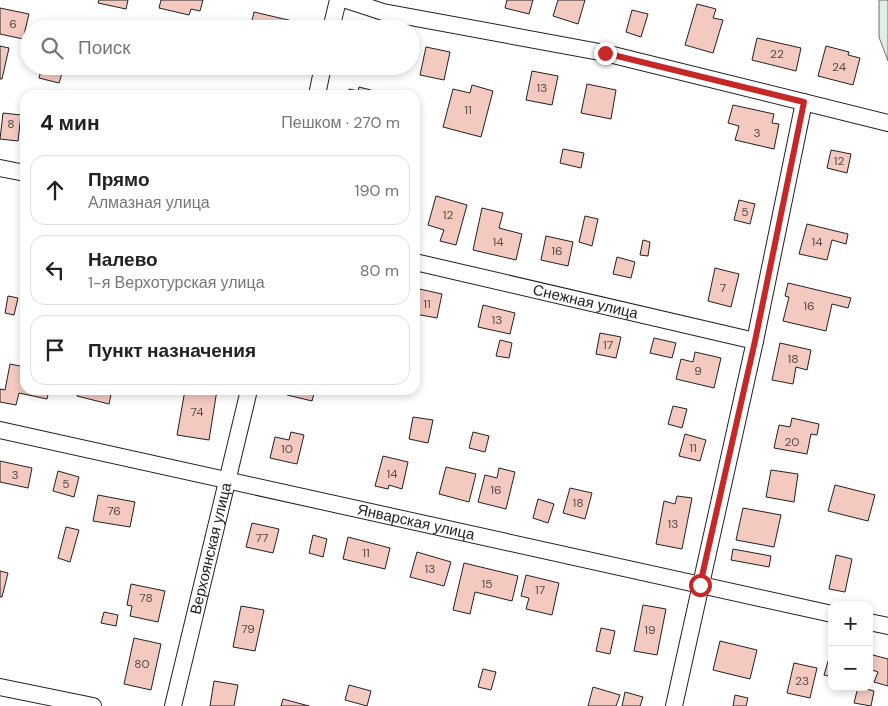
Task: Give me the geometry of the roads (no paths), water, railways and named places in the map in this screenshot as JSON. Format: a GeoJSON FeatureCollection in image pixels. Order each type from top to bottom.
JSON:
{"type":"FeatureCollection","features":[{"type":"Feature","properties":{"kind":"street"},"geometry":{"type":"LineString","coordinates":[[334,20],[338,0]]}},
{"type":"Feature","properties":{"kind":"street"},"geometry":{"type":"LineString","coordinates":[[346,0],[383,12],[605,53],[888,122]]}},
{"type":"Feature","properties":{"kind":"street"},"geometry":{"type":"LineString","coordinates":[[318,90],[321,75]]}},
{"type":"Feature","properties":{"kind":"street"},"geometry":{"type":"LineString","coordinates":[[674,706],[755,341],[804,102]]}},
{"type":"Feature","properties":{"kind":"street"},"geometry":{"type":"LineString","coordinates":[[0,168],[20,172]]}},
{"type":"Feature","properties":{"kind":"street","name":"Снежная улица"},"geometry":{"type":"LineString","coordinates":[[420,263],[755,341]]}},
{"type":"Feature","properties":{"kind":"street","name":"Верхоянская улица"},"geometry":{"type":"LineString","coordinates":[[173,706],[248,395]]}},
{"type":"Feature","properties":{"kind":"street","name":"Январская улица"},"geometry":{"type":"LineString","coordinates":[[0,430],[828,613]]}},
{"type":"Feature","properties":{"kind":"street"},"geometry":{"type":"LineString","coordinates":[[873,623],[888,626]]}},
{"type":"Feature","properties":{"kind":"street"},"geometry":{"type":"LineString","coordinates":[[0,687],[93,706]]}}]}
